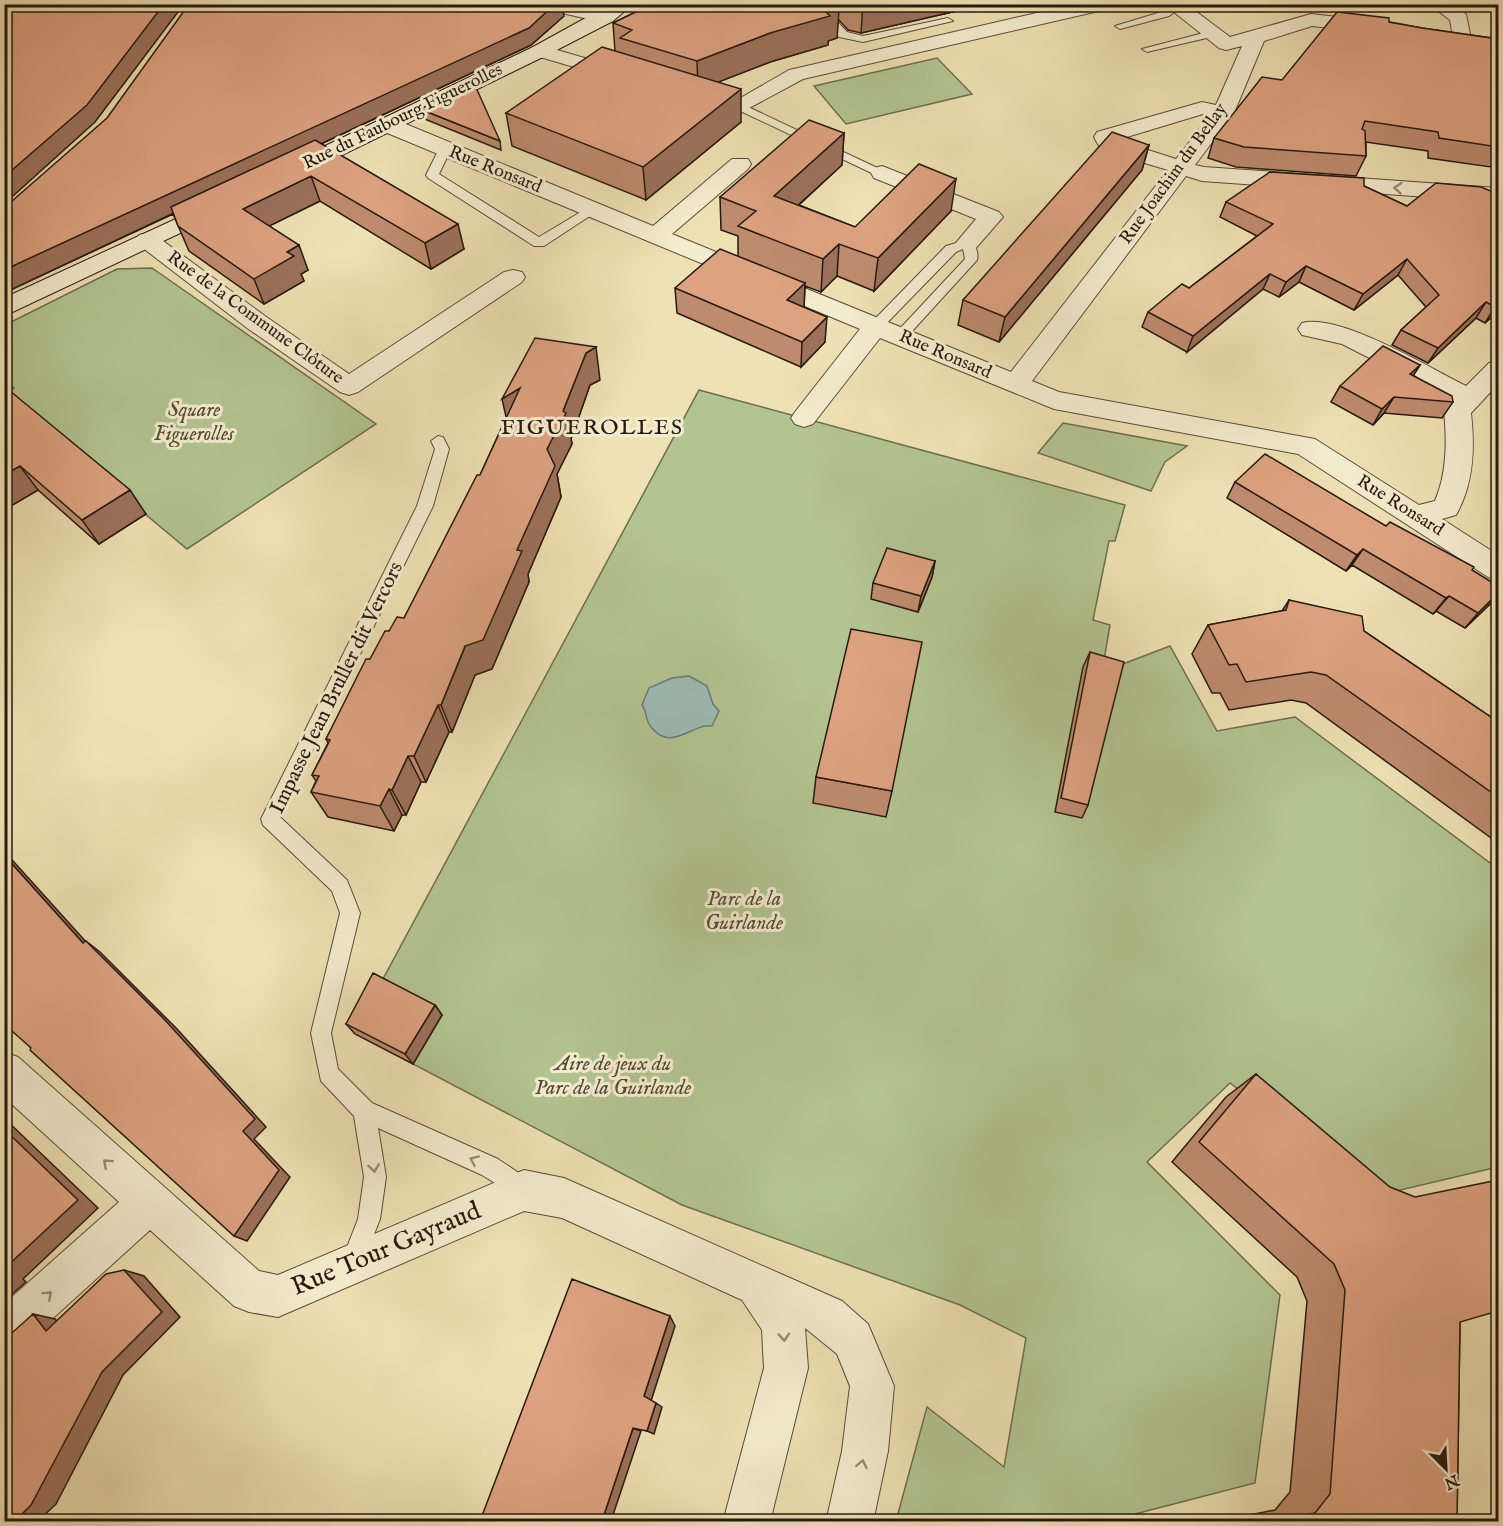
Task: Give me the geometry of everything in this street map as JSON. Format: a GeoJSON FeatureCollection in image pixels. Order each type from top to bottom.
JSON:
{"type":"FeatureCollection","features":[{"type":"Feature","properties":{"kind":"street"},"geometry":{"type":"LineString","coordinates":[[546,4],[615,11]]}},
{"type":"Feature","properties":{"kind":"street"},"geometry":{"type":"LineString","coordinates":[[682,94],[704,101],[740,107],[796,74],[1103,4]]}},
{"type":"Feature","properties":{"kind":"street"},"geometry":{"type":"LineString","coordinates":[[1303,22],[1295,15],[1336,4]]}},
{"type":"Feature","properties":{"kind":"street"},"geometry":{"type":"LineString","coordinates":[[1438,4],[1460,18],[1471,40],[1439,36]]}},
{"type":"Feature","properties":{"kind":"street"},"geometry":{"type":"LineString","coordinates":[[1174,6],[1226,44],[1317,20],[1395,30]]}},
{"type":"Feature","properties":{"kind":"street","name":"Rue du Faubourg Figuerolles"},"geometry":{"type":"LineString","coordinates":[[270,181],[540,51],[615,11]]}},
{"type":"Feature","properties":{"kind":"street","name":"Rue Joachim du Bellay"},"geometry":{"type":"LineString","coordinates":[[1015,384],[1223,113],[1256,37]]}},
{"type":"Feature","properties":{"kind":"street"},"geometry":{"type":"LineString","coordinates":[[540,51],[637,80]]}},
{"type":"Feature","properties":{"kind":"street"},"geometry":{"type":"LineString","coordinates":[[1223,113],[1202,108],[1105,137],[1108,145],[1202,174],[1498,195]]}},
{"type":"Feature","properties":{"kind":"street","name":"Rue Ronsard"},"geometry":{"type":"LineString","coordinates":[[387,125],[1054,400],[1305,446],[1498,569]]}},
{"type":"Feature","properties":{"kind":"street"},"geometry":{"type":"LineString","coordinates":[[656,236],[740,164]]}},
{"type":"Feature","properties":{"kind":"street"},"geometry":{"type":"LineString","coordinates":[[882,172],[991,217],[968,244]]}},
{"type":"Feature","properties":{"kind":"street"},"geometry":{"type":"LineString","coordinates":[[4,308],[238,197]]}},
{"type":"Feature","properties":{"kind":"street","name":"Rue de la Commune Clôture"},"geometry":{"type":"LineString","coordinates":[[147,240],[256,322],[349,386],[513,277]]}},
{"type":"Feature","properties":{"kind":"street"},"geometry":{"type":"LineString","coordinates":[[804,418],[876,326]]}},
{"type":"Feature","properties":{"kind":"street"},"geometry":{"type":"LineString","coordinates":[[1311,329],[1350,339],[1469,398]]}},
{"type":"Feature","properties":{"kind":"street"},"geometry":{"type":"LineString","coordinates":[[1417,516],[1446,508],[1457,484],[1460,430],[1457,411],[1498,369]]}},
{"type":"Feature","properties":{"kind":"street","name":"Rue Tour Gayraud"},"geometry":{"type":"LineString","coordinates":[[4,1071],[249,1291],[278,1296],[524,1190]]}},
{"type":"Feature","properties":{"kind":"street"},"geometry":{"type":"LineString","coordinates":[[524,1190],[564,1198],[827,1316],[853,1339],[872,1386],[865,1451],[849,1521]]}},
{"type":"Feature","properties":{"kind":"street"},"geometry":{"type":"LineString","coordinates":[[4,1334],[150,1203]]}},
{"type":"Feature","properties":{"kind":"street"},"geometry":{"type":"LineString","coordinates":[[746,1521],[786,1368],[783,1324],[758,1286]]}},
{"type":"Feature","properties":{"kind":"lane"},"geometry":{"type":"LineString","coordinates":[[815,4],[843,35],[863,39],[948,21]]}},
{"type":"Feature","properties":{"kind":"lane"},"geometry":{"type":"LineString","coordinates":[[1120,26],[1165,14],[1174,6]]}},
{"type":"Feature","properties":{"kind":"lane"},"geometry":{"type":"LineString","coordinates":[[1147,49],[1211,34]]}},
{"type":"Feature","properties":{"kind":"lane"},"geometry":{"type":"LineString","coordinates":[[740,107],[882,172]]}},
{"type":"Feature","properties":{"kind":"lane"},"geometry":{"type":"LineString","coordinates":[[445,149],[432,175],[539,243],[593,210]]}},
{"type":"Feature","properties":{"kind":"lane"},"geometry":{"type":"LineString","coordinates":[[876,326],[951,249],[968,244],[972,254],[971,261],[900,336]]}},
{"type":"Feature","properties":{"kind":"lane","name":"Impasse Jean Bruller dit Vercors"},"geometry":{"type":"LineString","coordinates":[[438,441],[442,449],[425,506],[270,819],[340,886],[350,913],[321,1034],[328,1074],[364,1111],[490,1167],[524,1190]]}},
{"type":"Feature","properties":{"kind":"lane"},"geometry":{"type":"LineString","coordinates":[[351,1264],[369,1220],[375,1177],[364,1111]]}},
{"type":"Feature","properties":{"kind":"green space"},"geometry":{"type":"Polygon","coordinates":[[[937,58],[972,94],[846,124],[814,86],[937,58]]]}},
{"type":"Feature","properties":{"kind":"green space","name":"Square Figuerolles"},"geometry":{"type":"Polygon","coordinates":[[[152,268],[376,424],[187,549],[5,397],[14,388],[5,380],[5,325],[117,269],[152,268]]]}},
{"type":"Feature","properties":{"kind":"green space","name":"Parc de la Guirlande"},"geometry":{"type":"Polygon","coordinates":[[[699,390],[1125,505],[1115,541],[1109,541],[1093,620],[1110,625],[1102,672],[1170,646],[1217,731],[1295,717],[1498,869],[1498,1167],[1375,1196],[1230,1083],[1147,1162],[1280,1295],[1255,1483],[1108,1521],[896,1521],[927,1407],[1004,1467],[1026,1338],[960,1305],[682,1205],[354,1033],[699,390]]]}},
{"type":"Feature","properties":{"kind":"green space"},"geometry":{"type":"Polygon","coordinates":[[[1063,423],[1187,446],[1165,462],[1151,491],[1038,453],[1063,423]]]}},
{"type":"Feature","properties":{"kind":"water"},"geometry":{"type":"Polygon","coordinates":[[[689,676],[707,686],[713,704],[719,711],[712,726],[704,726],[674,737],[659,734],[649,724],[642,705],[649,688],[672,678],[689,676]]]}},
{"type":"Feature","properties":{"kind":"building"},"geometry":{"type":"Polygon","coordinates":[[[4,4],[164,4],[87,105],[4,177],[4,4]]]}},
{"type":"Feature","properties":{"kind":"building"},"geometry":{"type":"Polygon","coordinates":[[[189,4],[555,4],[529,28],[4,270],[4,208],[107,118],[189,4]]]}},
{"type":"Feature","properties":{"kind":"building"},"geometry":{"type":"Polygon","coordinates":[[[652,4],[834,4],[839,10],[826,12],[830,16],[770,33],[697,61],[620,38],[632,30],[613,23],[652,4]]]}},
{"type":"Feature","properties":{"kind":"building"},"geometry":{"type":"Polygon","coordinates":[[[1337,12],[1389,18],[1389,22],[1498,39],[1498,147],[1439,138],[1438,132],[1365,121],[1362,129],[1365,131],[1366,156],[1244,147],[1214,138],[1262,77],[1282,80],[1337,12]]]}},
{"type":"Feature","properties":{"kind":"building"},"geometry":{"type":"Polygon","coordinates":[[[602,47],[741,89],[643,167],[506,113],[602,47]]]}},
{"type":"Feature","properties":{"kind":"building"},"geometry":{"type":"Polygon","coordinates":[[[474,83],[500,141],[420,109],[474,83]]]}},
{"type":"Feature","properties":{"kind":"building"},"geometry":{"type":"Polygon","coordinates":[[[809,120],[844,133],[774,196],[855,227],[919,164],[956,179],[878,258],[839,244],[823,259],[738,226],[756,211],[720,197],[809,120]]]}},
{"type":"Feature","properties":{"kind":"building"},"geometry":{"type":"Polygon","coordinates":[[[1112,132],[1149,145],[1005,317],[963,300],[1112,132]]]}},
{"type":"Feature","properties":{"kind":"building"},"geometry":{"type":"Polygon","coordinates":[[[315,140],[458,224],[425,243],[311,176],[243,209],[299,245],[287,252],[294,256],[254,279],[178,226],[171,207],[315,140]]]}},
{"type":"Feature","properties":{"kind":"building"},"geometry":{"type":"Polygon","coordinates":[[[1270,172],[1364,178],[1364,186],[1407,206],[1436,183],[1481,187],[1498,194],[1498,304],[1495,307],[1486,302],[1438,348],[1401,330],[1439,295],[1407,259],[1363,294],[1306,266],[1286,282],[1270,274],[1193,336],[1148,312],[1182,284],[1189,288],[1273,224],[1226,202],[1270,172]]]}},
{"type":"Feature","properties":{"kind":"building"},"geometry":{"type":"Polygon","coordinates":[[[720,249],[805,283],[787,300],[827,317],[802,342],[675,288],[720,249]]]}},
{"type":"Feature","properties":{"kind":"building"},"geometry":{"type":"Polygon","coordinates":[[[535,338],[596,347],[586,353],[563,411],[566,413],[547,449],[555,466],[517,550],[522,551],[483,640],[465,646],[441,705],[438,705],[414,756],[408,756],[392,790],[389,789],[380,806],[311,792],[319,776],[312,775],[330,740],[326,739],[366,659],[370,659],[385,631],[389,631],[397,617],[404,618],[477,475],[480,475],[520,388],[502,399],[535,338]]]}},
{"type":"Feature","properties":{"kind":"building"},"geometry":{"type":"Polygon","coordinates":[[[1383,346],[1420,365],[1410,374],[1452,396],[1453,402],[1394,397],[1382,409],[1340,386],[1383,346]]]}},
{"type":"Feature","properties":{"kind":"building"},"geometry":{"type":"Polygon","coordinates":[[[4,386],[130,490],[82,520],[20,466],[4,475],[4,386]]]}},
{"type":"Feature","properties":{"kind":"building"},"geometry":{"type":"Polygon","coordinates":[[[1265,454],[1386,526],[1390,522],[1474,567],[1472,570],[1498,586],[1498,593],[1478,613],[1449,596],[1446,598],[1363,549],[1357,555],[1235,482],[1265,454]]]}},
{"type":"Feature","properties":{"kind":"building"},"geometry":{"type":"Polygon","coordinates":[[[887,548],[935,561],[921,596],[873,583],[887,548]]]}},
{"type":"Feature","properties":{"kind":"building"},"geometry":{"type":"Polygon","coordinates":[[[1289,600],[1362,616],[1364,631],[1498,722],[1498,797],[1326,675],[1311,672],[1246,682],[1237,664],[1229,665],[1208,625],[1286,610],[1289,600]]]}},
{"type":"Feature","properties":{"kind":"building"},"geometry":{"type":"Polygon","coordinates":[[[851,629],[922,642],[892,791],[816,777],[851,629]]]}},
{"type":"Feature","properties":{"kind":"building"},"geometry":{"type":"Polygon","coordinates":[[[1090,652],[1124,662],[1088,805],[1061,798],[1090,652]]]}},
{"type":"Feature","properties":{"kind":"building"},"geometry":{"type":"Polygon","coordinates":[[[4,855],[83,943],[86,941],[164,1019],[255,1119],[243,1131],[279,1170],[234,1236],[4,1024],[4,855]]]}},
{"type":"Feature","properties":{"kind":"building"},"geometry":{"type":"Polygon","coordinates":[[[373,973],[435,1005],[405,1054],[346,1024],[373,973]]]}},
{"type":"Feature","properties":{"kind":"building"},"geometry":{"type":"Polygon","coordinates":[[[1256,1074],[1390,1187],[1415,1197],[1498,1180],[1498,1311],[1460,1322],[1457,1521],[1275,1521],[1315,1513],[1330,1494],[1345,1290],[1334,1264],[1199,1142],[1256,1074]]]}},
{"type":"Feature","properties":{"kind":"building"},"geometry":{"type":"Polygon","coordinates":[[[4,1129],[78,1200],[4,1269],[4,1129]]]}},
{"type":"Feature","properties":{"kind":"building"},"geometry":{"type":"Polygon","coordinates":[[[124,1270],[162,1312],[102,1372],[31,1505],[15,1521],[4,1521],[4,1340],[33,1314],[46,1331],[106,1274],[124,1270]]]}},
{"type":"Feature","properties":{"kind":"building"},"geometry":{"type":"Polygon","coordinates":[[[572,1279],[670,1316],[644,1396],[656,1403],[647,1431],[633,1428],[602,1521],[480,1521],[572,1279]]]}},
{"type":"Feature","properties":{"kind":"district","name":"FIGUEROLLES"},"geometry":{"type":"Point","coordinates":[592,428]}},
{"type":"Feature","properties":{"kind":"park label","name":"Aire de jeux du Parc de la Guirlande"},"geometry":{"type":"Point","coordinates":[613,1076]}}]}
